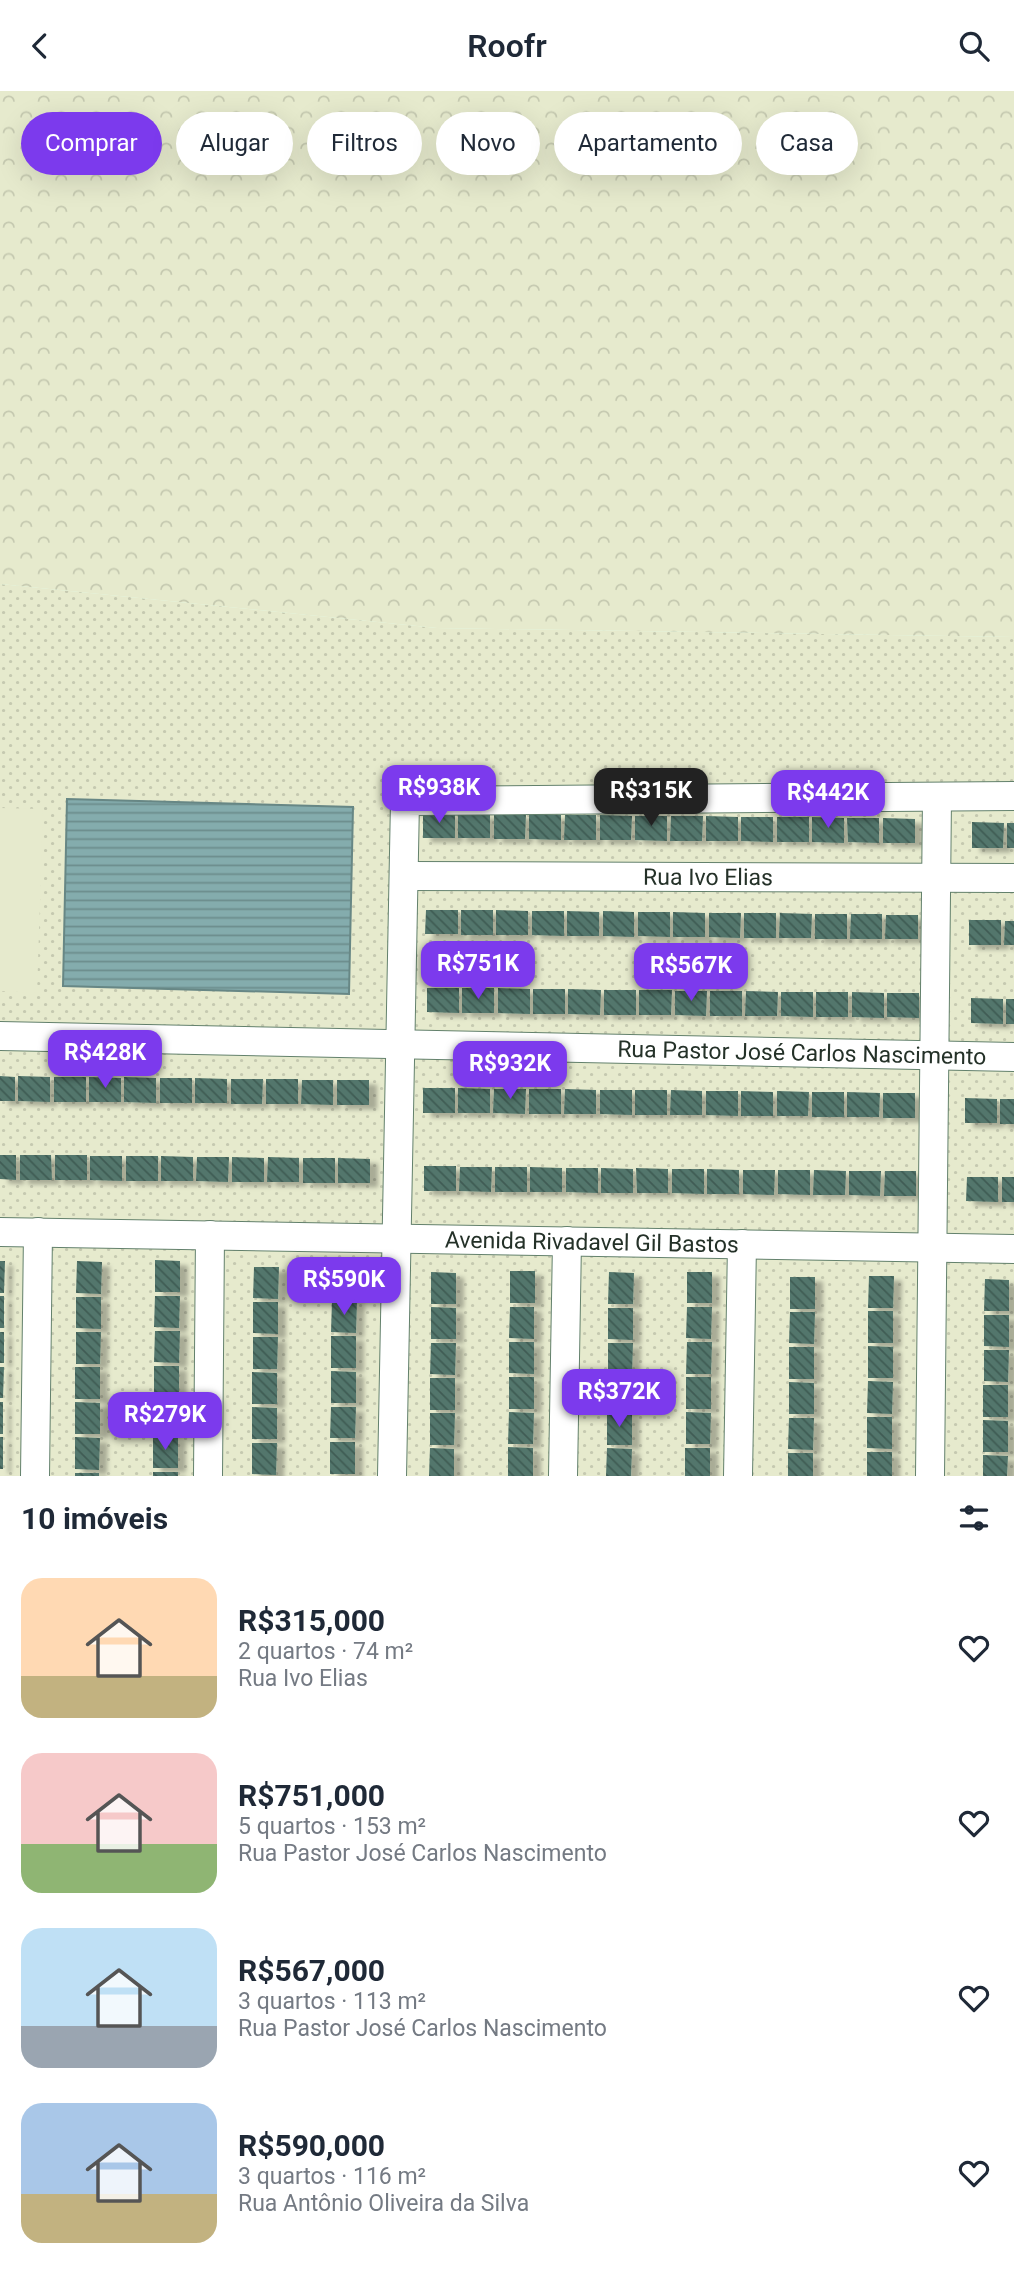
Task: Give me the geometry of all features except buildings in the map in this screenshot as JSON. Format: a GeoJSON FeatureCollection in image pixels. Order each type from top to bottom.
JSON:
{"type":"FeatureCollection","features":[{"type":"Feature","properties":{"kind":"street"},"geometry":{"type":"LineString","coordinates":[[393,1476],[405,801],[1014,796]]}},
{"type":"Feature","properties":{"kind":"street"},"geometry":{"type":"LineString","coordinates":[[930,1476],[937,797]]}},
{"type":"Feature","properties":{"kind":"street","name":"Rua Ivo Elias"},"geometry":{"type":"LineString","coordinates":[[404,876],[1014,878]]}},
{"type":"Feature","properties":{"kind":"street","name":"Rua Pastor José Carlos Nascimento"},"geometry":{"type":"LineString","coordinates":[[0,1035],[1014,1057]]}},
{"type":"Feature","properties":{"kind":"street","name":"Avenida Rivadavel Gil Bastos"},"geometry":{"type":"LineString","coordinates":[[0,1231],[1014,1249]]}},
{"type":"Feature","properties":{"kind":"street"},"geometry":{"type":"LineString","coordinates":[[35,1476],[38,1232]]}},
{"type":"Feature","properties":{"kind":"street"},"geometry":{"type":"LineString","coordinates":[[208,1476],[210,1235]]}},
{"type":"Feature","properties":{"kind":"street"},"geometry":{"type":"LineString","coordinates":[[564,1476],[566,1241]]}},
{"type":"Feature","properties":{"kind":"street"},"geometry":{"type":"LineString","coordinates":[[738,1476],[742,1244]]}},
{"type":"Feature","properties":{"kind":"green space"},"geometry":{"type":"Polygon","coordinates":[[[0,91],[1014,91],[1014,637],[437,628],[0,584],[0,91]]]}},
{"type":"Feature","properties":{"kind":"green space"},"geometry":{"type":"Polygon","coordinates":[[[0,584],[437,628],[1014,637],[1014,1476],[0,1476],[0,584]]]}},
{"type":"Feature","properties":{"kind":"green space"},"geometry":{"type":"Polygon","coordinates":[[[0,808],[43,809],[37,993],[0,991],[0,808]]]}},
{"type":"Feature","properties":{"kind":"water"},"geometry":{"type":"Polygon","coordinates":[[[67,799],[353,807],[349,994],[63,986],[67,799]]]}}]}
